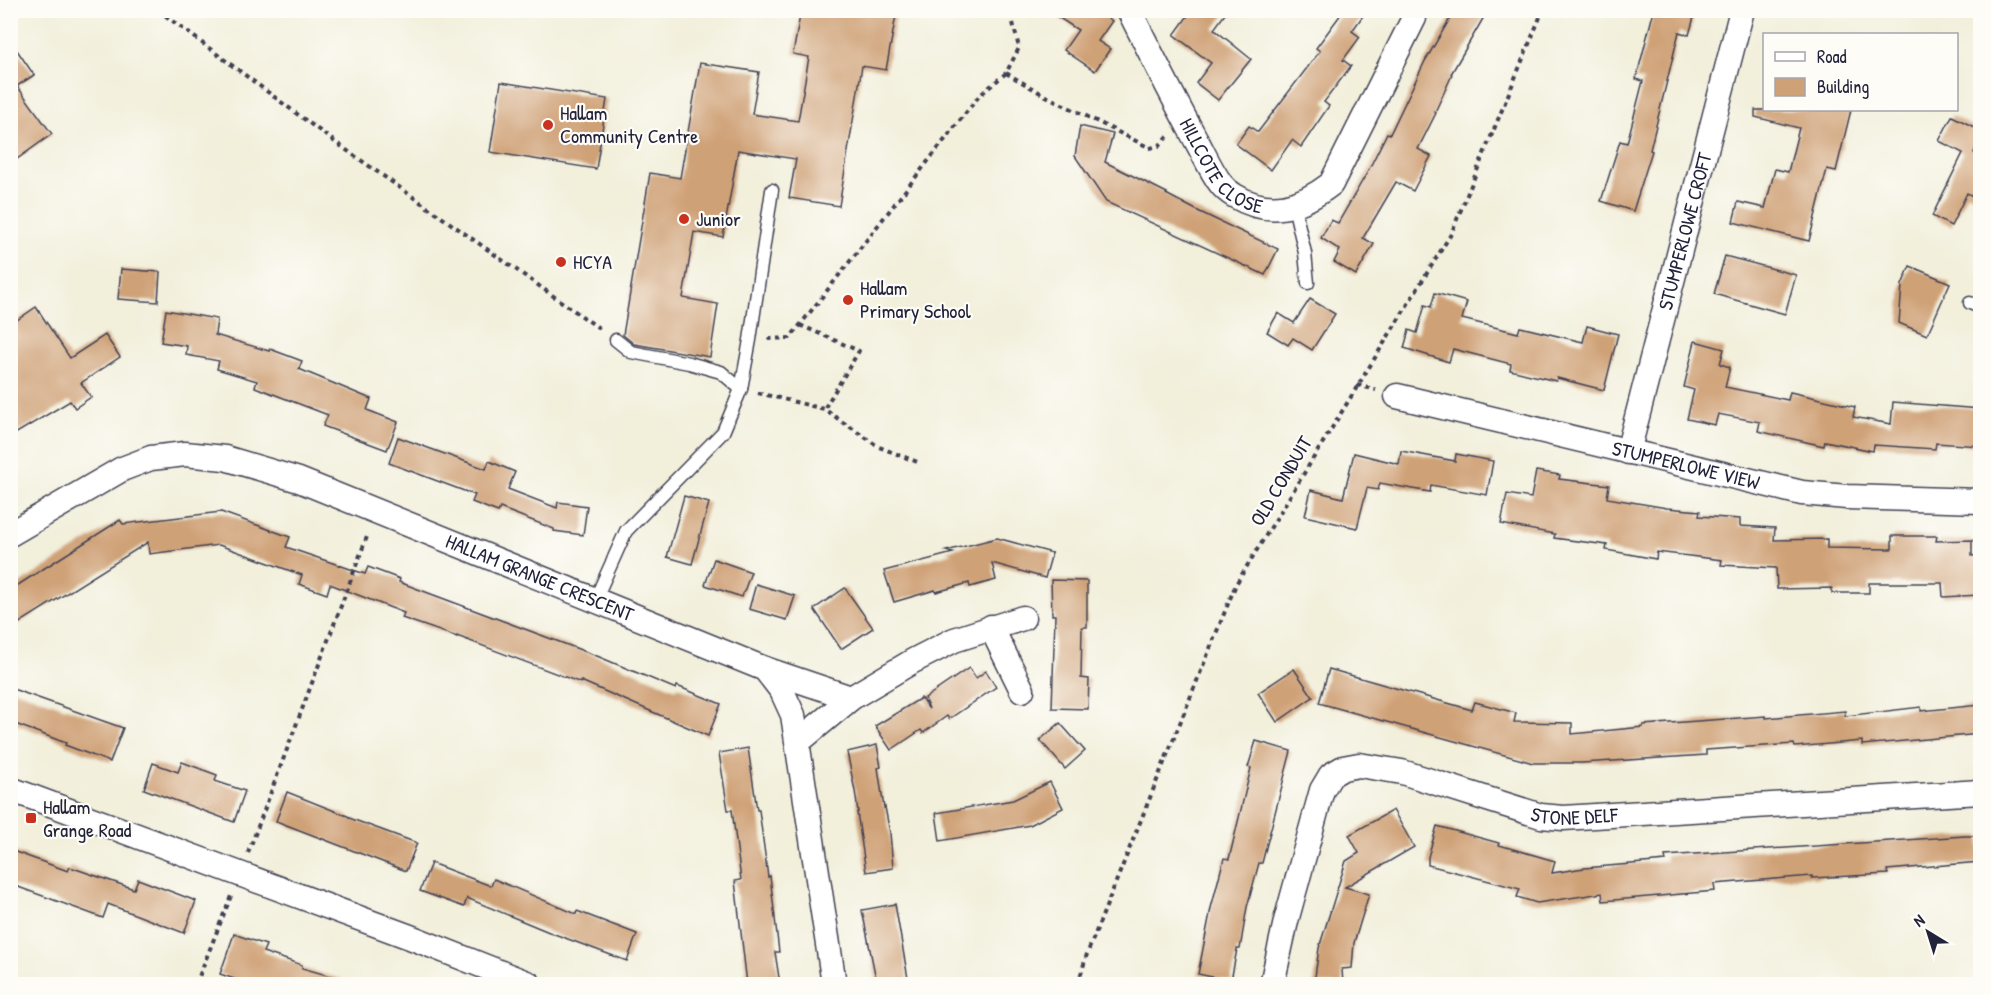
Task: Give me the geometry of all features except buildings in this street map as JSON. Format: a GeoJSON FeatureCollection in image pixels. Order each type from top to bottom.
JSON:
{"type":"FeatureCollection","features":[{"type":"Feature","properties":{"kind":"street","name":"HILLCOTE CLOSE"},"geometry":{"type":"LineString","coordinates":[[1129,10],[1221,185],[1252,204],[1275,208],[1294,206],[1314,197],[1331,184],[1414,18],[1414,10]]}},
{"type":"Feature","properties":{"kind":"street","name":"STUMPERLOWE CROFT"},"geometry":{"type":"LineString","coordinates":[[1628,452],[1742,10]]}},
{"type":"Feature","properties":{"kind":"street","name":"STUMPERLOWE VIEW"},"geometry":{"type":"LineString","coordinates":[[1397,396],[1802,492],[1847,497],[1980,501]]}},
{"type":"Feature","properties":{"kind":"street","name":"HALLAM GRANGE CRESCENT"},"geometry":{"type":"LineString","coordinates":[[10,534],[122,469],[151,458],[185,454],[225,458],[299,480],[765,669],[851,698]]}},
{"type":"Feature","properties":{"kind":"street"},"geometry":{"type":"LineString","coordinates":[[798,742],[851,698],[912,661],[943,645],[1023,618]]}},
{"type":"Feature","properties":{"kind":"street"},"geometry":{"type":"LineString","coordinates":[[991,627],[1022,690]]}},
{"type":"Feature","properties":{"kind":"street"},"geometry":{"type":"LineString","coordinates":[[765,669],[782,691],[793,715],[834,984]]}},
{"type":"Feature","properties":{"kind":"street","name":"STONE DELF"},"geometry":{"type":"LineString","coordinates":[[1272,984],[1286,921],[1322,790],[1331,775],[1343,768],[1359,765],[1402,772],[1541,816],[1563,818],[1980,792]]}},
{"type":"Feature","properties":{"kind":"street"},"geometry":{"type":"LineString","coordinates":[[10,789],[410,937],[529,984]]}},
{"type":"Feature","properties":{"kind":"lane"},"geometry":{"type":"LineString","coordinates":[[595,600],[627,531],[723,432],[741,389],[772,190]]}},
{"type":"Feature","properties":{"kind":"lane"},"geometry":{"type":"LineString","coordinates":[[1294,206],[1305,254],[1308,283]]}},
{"type":"Feature","properties":{"kind":"lane"},"geometry":{"type":"LineString","coordinates":[[616,340],[631,352],[689,363],[721,372],[741,389]]}},
{"type":"Feature","properties":{"kind":"path"},"geometry":{"type":"LineString","coordinates":[[158,10],[328,137],[616,340]]}},
{"type":"Feature","properties":{"kind":"path"},"geometry":{"type":"LineString","coordinates":[[750,340],[790,338],[979,96],[1006,73],[1019,48],[1010,10]]}},
{"type":"Feature","properties":{"kind":"path","name":"OLD CONDUIT"},"geometry":{"type":"LineString","coordinates":[[1078,984],[1087,954],[1236,584],[1451,234],[1543,10]]}},
{"type":"Feature","properties":{"kind":"path"},"geometry":{"type":"LineString","coordinates":[[1006,73],[1044,95],[1150,148],[1159,146],[1184,118]]}},
{"type":"Feature","properties":{"kind":"path"},"geometry":{"type":"LineString","coordinates":[[800,325],[859,351],[824,409]]}},
{"type":"Feature","properties":{"kind":"path"},"geometry":{"type":"LineString","coordinates":[[741,389],[824,409],[879,447],[920,463]]}},
{"type":"Feature","properties":{"kind":"path"},"geometry":{"type":"LineString","coordinates":[[196,984],[240,875],[376,513]]}},
{"type":"Feature","properties":{"kind":"place","name":"Hallam Community Centre"},"geometry":{"type":"Point","coordinates":[548,125]}},
{"type":"Feature","properties":{"kind":"place","name":"Junior"},"geometry":{"type":"Point","coordinates":[684,219]}},
{"type":"Feature","properties":{"kind":"place","name":"HCYA"},"geometry":{"type":"Point","coordinates":[561,262]}},
{"type":"Feature","properties":{"kind":"place","name":"Hallam Primary School"},"geometry":{"type":"Point","coordinates":[848,300]}},
{"type":"Feature","properties":{"kind":"place","name":"Hallam Grange Road"},"geometry":{"type":"Point","coordinates":[31,818]}}]}
